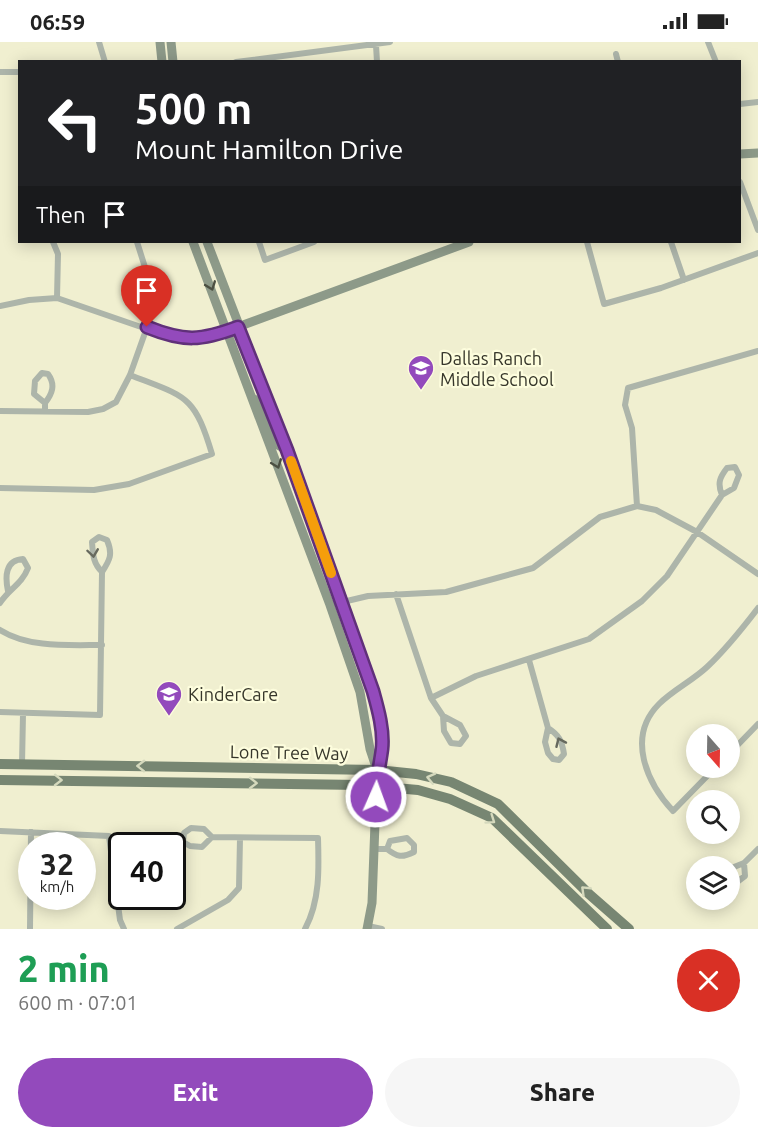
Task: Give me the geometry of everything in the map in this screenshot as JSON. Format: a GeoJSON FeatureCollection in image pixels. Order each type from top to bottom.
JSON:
{"type":"FeatureCollection","features":[{"type":"Feature","properties":{"kind":"main road","name":"Lone Tree Way"},"geometry":{"type":"LineString","coordinates":[[0,764],[377,770],[416,774],[452,782],[498,804],[589,894],[628,929]]}},
{"type":"Feature","properties":{"kind":"main road"},"geometry":{"type":"LineString","coordinates":[[135,782],[145,777],[188,777],[197,773],[199,767]]}},
{"type":"Feature","properties":{"kind":"main road","name":"Lone Tree Way"},"geometry":{"type":"LineString","coordinates":[[0,780],[376,786],[418,790],[450,799],[492,818],[607,929]]}},
{"type":"Feature","properties":{"kind":"street"},"geometry":{"type":"LineString","coordinates":[[99,42],[104,60]]}},
{"type":"Feature","properties":{"kind":"street"},"geometry":{"type":"LineString","coordinates":[[160,42],[162,60]]}},
{"type":"Feature","properties":{"kind":"street"},"geometry":{"type":"LineString","coordinates":[[171,42],[173,60]]}},
{"type":"Feature","properties":{"kind":"street"},"geometry":{"type":"LineString","coordinates":[[250,60],[390,42]]}},
{"type":"Feature","properties":{"kind":"street"},"geometry":{"type":"LineString","coordinates":[[708,42],[715,60]]}},
{"type":"Feature","properties":{"kind":"street"},"geometry":{"type":"LineString","coordinates":[[376,45],[377,60]]}},
{"type":"Feature","properties":{"kind":"street"},"geometry":{"type":"LineString","coordinates":[[300,53],[300,60]]}},
{"type":"Feature","properties":{"kind":"street"},"geometry":{"type":"LineString","coordinates":[[0,72],[18,72]]}},
{"type":"Feature","properties":{"kind":"street"},"geometry":{"type":"LineString","coordinates":[[741,104],[758,102]]}},
{"type":"Feature","properties":{"kind":"street"},"geometry":{"type":"LineString","coordinates":[[741,154],[758,153]]}},
{"type":"Feature","properties":{"kind":"street"},"geometry":{"type":"LineString","coordinates":[[741,185],[758,230]]}},
{"type":"Feature","properties":{"kind":"street"},"geometry":{"type":"LineString","coordinates":[[52,243],[58,254],[57,298]]}},
{"type":"Feature","properties":{"kind":"street"},"geometry":{"type":"LineString","coordinates":[[0,411],[45,407],[88,412],[103,409],[116,402],[130,375],[156,302],[137,243]]}},
{"type":"Feature","properties":{"kind":"street"},"geometry":{"type":"LineString","coordinates":[[193,243],[330,605],[363,700],[370,749],[377,770]]}},
{"type":"Feature","properties":{"kind":"street"},"geometry":{"type":"LineString","coordinates":[[207,243],[287,450],[373,691],[380,719],[382,748],[377,770],[372,903],[368,927],[382,929]]}},
{"type":"Feature","properties":{"kind":"street"},"geometry":{"type":"LineString","coordinates":[[259,243],[265,260],[311,243]]}},
{"type":"Feature","properties":{"kind":"street"},"geometry":{"type":"LineString","coordinates":[[0,306],[29,300],[57,298],[147,327],[173,338],[197,339],[238,327],[466,243]]}},
{"type":"Feature","properties":{"kind":"street"},"geometry":{"type":"LineString","coordinates":[[586,243],[604,304],[684,280],[758,253]]}},
{"type":"Feature","properties":{"kind":"street"},"geometry":{"type":"LineString","coordinates":[[671,243],[684,280]]}},
{"type":"Feature","properties":{"kind":"street"},"geometry":{"type":"LineString","coordinates":[[637,506],[632,428],[625,405],[628,388],[758,351]]}},
{"type":"Feature","properties":{"kind":"street"},"geometry":{"type":"LineString","coordinates":[[42,373],[48,374],[52,379],[52,393],[45,407],[34,394],[35,381],[42,373]]}},
{"type":"Feature","properties":{"kind":"street"},"geometry":{"type":"LineString","coordinates":[[0,488],[94,490],[129,484],[213,454],[202,420],[189,401],[130,375]]}},
{"type":"Feature","properties":{"kind":"street"},"geometry":{"type":"LineString","coordinates":[[251,395],[264,409],[278,445],[287,450]]}},
{"type":"Feature","properties":{"kind":"street"},"geometry":{"type":"LineString","coordinates":[[431,698],[476,676],[589,639],[642,601],[667,576],[722,495]]}},
{"type":"Feature","properties":{"kind":"street"},"geometry":{"type":"LineString","coordinates":[[330,605],[396,594],[446,592],[533,568],[600,517],[637,506],[656,510],[698,532],[758,574]]}},
{"type":"Feature","properties":{"kind":"street"},"geometry":{"type":"LineString","coordinates":[[0,712],[99,715],[102,572],[111,560],[111,549],[108,540],[99,537],[92,542],[93,556],[95,565],[102,572]]}},
{"type":"Feature","properties":{"kind":"street"},"geometry":{"type":"LineString","coordinates":[[0,603],[8,591],[20,585],[25,576],[28,568],[23,559],[16,560],[8,567],[6,578],[8,591]]}},
{"type":"Feature","properties":{"kind":"street"},"geometry":{"type":"LineString","coordinates":[[396,594],[431,698],[443,716],[460,725],[466,736],[460,744],[451,743],[444,731],[443,716]]}},
{"type":"Feature","properties":{"kind":"street"},"geometry":{"type":"LineString","coordinates":[[705,778],[673,811],[647,776],[640,747],[647,723],[658,705],[706,668],[734,639],[758,608]]}},
{"type":"Feature","properties":{"kind":"street"},"geometry":{"type":"LineString","coordinates":[[0,630],[13,638],[59,644],[102,645]]}},
{"type":"Feature","properties":{"kind":"street"},"geometry":{"type":"LineString","coordinates":[[529,660],[548,728],[545,742],[548,753],[553,759],[559,760],[564,754],[562,743],[558,734],[548,728]]}},
{"type":"Feature","properties":{"kind":"street"},"geometry":{"type":"LineString","coordinates":[[22,764],[23,714]]}},
{"type":"Feature","properties":{"kind":"street"},"geometry":{"type":"LineString","coordinates":[[740,743],[758,724]]}},
{"type":"Feature","properties":{"kind":"street"},"geometry":{"type":"LineString","coordinates":[[212,837],[202,847],[190,846],[183,842],[184,833],[191,828],[204,829],[212,837],[318,838],[319,877],[313,915],[305,929]]}},
{"type":"Feature","properties":{"kind":"street"},"geometry":{"type":"LineString","coordinates":[[0,831],[31,832]]}},
{"type":"Feature","properties":{"kind":"street"},"geometry":{"type":"LineString","coordinates":[[96,835],[109,836],[120,920],[124,929]]}},
{"type":"Feature","properties":{"kind":"street"},"geometry":{"type":"LineString","coordinates":[[177,929],[228,900],[239,888],[240,838]]}},
{"type":"Feature","properties":{"kind":"street"},"geometry":{"type":"LineString","coordinates":[[373,849],[387,849]]}},
{"type":"Feature","properties":{"kind":"street"},"geometry":{"type":"LineString","coordinates":[[740,865],[758,849]]}},
{"type":"Feature","properties":{"kind":"street"},"geometry":{"type":"LineString","coordinates":[[740,880],[745,876],[744,863]]}},
{"type":"Feature","properties":{"kind":"street"},"geometry":{"type":"LineString","coordinates":[[30,910],[30,929]]}},
{"type":"Feature","properties":{"kind":"slow traffic"},"geometry":{"type":"LineString","coordinates":[[291,461],[331,573]]}},
{"type":"Feature","properties":{"kind":"place","name":"Dallas Ranch Middle School"},"geometry":{"type":"Point","coordinates":[421,391]}},
{"type":"Feature","properties":{"kind":"place","name":"KinderCare"},"geometry":{"type":"Point","coordinates":[169,717]}},
{"type":"Feature","properties":{"kind":"route"},"geometry":{"type":"LineString","coordinates":[[147,327],[173,338],[197,339],[238,327],[287,450],[373,691],[380,719],[382,748],[377,770],[376,797]]}}]}
